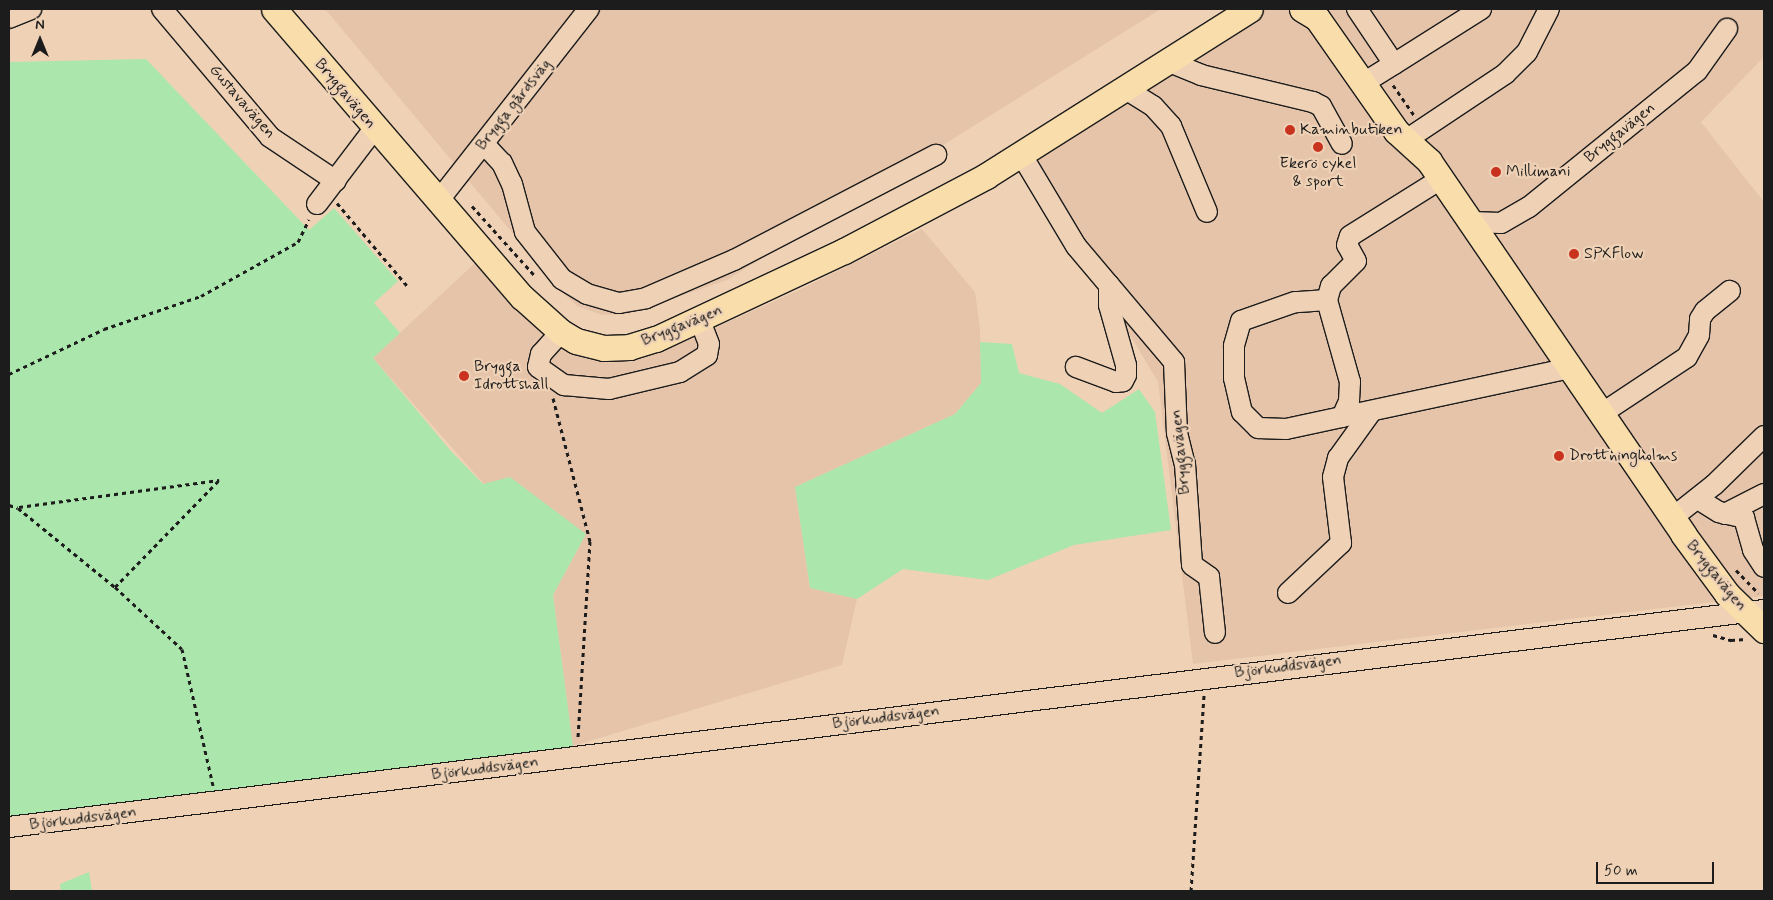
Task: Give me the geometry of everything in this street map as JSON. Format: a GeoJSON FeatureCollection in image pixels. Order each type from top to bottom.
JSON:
{"type":"FeatureCollection","features":[{"type":"Feature","properties":{"kind":"main road","name":"Bryggavägen"},"geometry":{"type":"LineString","coordinates":[[274,9],[374,129],[446,192],[522,297],[561,332],[588,345],[628,347],[700,320],[844,251],[1021,154],[1250,9]]}},
{"type":"Feature","properties":{"kind":"main road","name":"Bryggavägen"},"geometry":{"type":"LineString","coordinates":[[1302,9],[1317,18],[1406,140],[1429,161],[1672,518],[1712,574],[1754,610],[1764,630]]}},
{"type":"Feature","properties":{"kind":"street"},"geometry":{"type":"LineString","coordinates":[[9,18],[31,9]]}},
{"type":"Feature","properties":{"kind":"street","name":"Gustavavägen"},"geometry":{"type":"LineString","coordinates":[[162,9],[270,137],[326,192]]}},
{"type":"Feature","properties":{"kind":"street","name":"Brygga gårdsväg"},"geometry":{"type":"LineString","coordinates":[[446,192],[589,9]]}},
{"type":"Feature","properties":{"kind":"street"},"geometry":{"type":"LineString","coordinates":[[1357,9],[1394,64]]}},
{"type":"Feature","properties":{"kind":"street"},"geometry":{"type":"LineString","coordinates":[[1363,83],[1480,9]]}},
{"type":"Feature","properties":{"kind":"street"},"geometry":{"type":"LineString","coordinates":[[1406,140],[1505,74],[1527,52],[1549,9]]}},
{"type":"Feature","properties":{"kind":"street","name":"Bryggavägen"},"geometry":{"type":"LineString","coordinates":[[1471,222],[1501,223],[1529,207],[1697,71],[1727,29]]}},
{"type":"Feature","properties":{"kind":"street"},"geometry":{"type":"LineString","coordinates":[[1167,61],[1202,75],[1313,102],[1321,106],[1342,144]]}},
{"type":"Feature","properties":{"kind":"street"},"geometry":{"type":"LineString","coordinates":[[1124,88],[1153,106],[1170,126],[1207,212]]}},
{"type":"Feature","properties":{"kind":"street"},"geometry":{"type":"LineString","coordinates":[[326,192],[374,129]]}},
{"type":"Feature","properties":{"kind":"street"},"geometry":{"type":"LineString","coordinates":[[484,144],[502,163],[525,232],[562,278],[587,294],[618,303],[646,298],[734,260],[936,155]]}},
{"type":"Feature","properties":{"kind":"street","name":"Bryggavägen"},"geometry":{"type":"LineString","coordinates":[[1021,154],[1076,246],[1174,362],[1177,433],[1185,464],[1192,565],[1209,577],[1215,633]]}},
{"type":"Feature","properties":{"kind":"street"},"geometry":{"type":"LineString","coordinates":[[1342,416],[1349,401],[1350,382],[1327,300],[1331,286],[1356,261],[1347,245],[1350,236],[1441,179]]}},
{"type":"Feature","properties":{"kind":"street"},"geometry":{"type":"LineString","coordinates":[[1076,367],[1116,382],[1124,381],[1126,365],[1109,305],[1109,285]]}},
{"type":"Feature","properties":{"kind":"street"},"geometry":{"type":"LineString","coordinates":[[1601,414],[1687,357],[1699,335],[1700,319],[1705,312],[1730,291]]}},
{"type":"Feature","properties":{"kind":"street"},"geometry":{"type":"LineString","coordinates":[[1327,300],[1295,302],[1241,321],[1234,346],[1234,378],[1242,412],[1258,428],[1286,429],[1570,368]]}},
{"type":"Feature","properties":{"kind":"street"},"geometry":{"type":"LineString","coordinates":[[561,332],[541,354],[538,367],[564,385],[609,389],[680,372],[707,355],[709,344],[700,320]]}},
{"type":"Feature","properties":{"kind":"street"},"geometry":{"type":"LineString","coordinates":[[1288,593],[1341,543],[1334,478],[1338,458],[1372,412]]}},
{"type":"Feature","properties":{"kind":"street"},"geometry":{"type":"LineString","coordinates":[[1672,518],[1698,499],[1764,436]]}},
{"type":"Feature","properties":{"kind":"street"},"geometry":{"type":"LineString","coordinates":[[1725,514],[1756,496],[1764,494]]}},
{"type":"Feature","properties":{"kind":"street"},"geometry":{"type":"LineString","coordinates":[[1698,499],[1725,514],[1744,518],[1753,550],[1764,567]]}},
{"type":"Feature","properties":{"kind":"street","name":"Björkuddsvägen"},"geometry":{"type":"LineString","coordinates":[[9,827],[217,803],[1205,677],[1590,634],[1754,610]]}},
{"type":"Feature","properties":{"kind":"path"},"geometry":{"type":"LineString","coordinates":[[9,374],[104,329],[201,296],[298,242],[326,192],[409,288]]}},
{"type":"Feature","properties":{"kind":"path"},"geometry":{"type":"LineString","coordinates":[[446,192],[538,279]]}},
{"type":"Feature","properties":{"kind":"path"},"geometry":{"type":"LineString","coordinates":[[556,379],[552,387],[555,412],[590,542],[578,757]]}},
{"type":"Feature","properties":{"kind":"path"},"geometry":{"type":"LineString","coordinates":[[18,508],[219,480],[114,587]]}},
{"type":"Feature","properties":{"kind":"path"},"geometry":{"type":"LineString","coordinates":[[9,505],[18,508],[114,587],[182,649],[217,803]]}},
{"type":"Feature","properties":{"kind":"path"},"geometry":{"type":"LineString","coordinates":[[1191,891],[1205,677]]}},
{"type":"Feature","properties":{"kind":"shaded area"},"geometry":{"type":"Polygon","coordinates":[[[325,9],[1161,9],[727,280],[628,314],[602,315],[577,306],[559,289],[325,9]]]}},
{"type":"Feature","properties":{"kind":"shaded area"},"geometry":{"type":"Polygon","coordinates":[[[1243,9],[1764,9],[1764,57],[1701,122],[1764,202],[1764,596],[1193,664],[1158,382],[1028,164],[1243,9]]]}},
{"type":"Feature","properties":{"kind":"shaded area"},"geometry":{"type":"Polygon","coordinates":[[[922,229],[975,292],[980,328],[981,383],[955,414],[795,487],[810,588],[857,599],[842,665],[573,746],[553,595],[586,534],[484,484],[373,358],[476,262],[543,334],[609,363],[668,349],[799,290],[922,229]]]}},
{"type":"Feature","properties":{"kind":"green space"},"geometry":{"type":"Polygon","coordinates":[[[146,59],[309,230],[334,208],[398,281],[374,303],[400,333],[373,358],[450,450],[483,484],[510,477],[586,534],[553,595],[573,746],[297,787],[9,819],[9,62],[146,59]]]}},
{"type":"Feature","properties":{"kind":"green space"},"geometry":{"type":"Polygon","coordinates":[[[980,342],[1012,344],[1019,373],[1060,384],[1102,413],[1139,389],[1155,412],[1171,530],[1074,545],[988,580],[903,569],[857,599],[810,588],[795,487],[955,414],[981,383],[980,342]]]}},
{"type":"Feature","properties":{"kind":"green space"},"geometry":{"type":"Polygon","coordinates":[[[89,872],[92,891],[61,891],[60,884],[89,872]]]}},
{"type":"Feature","properties":{"kind":"place","name":"Kaminbutiken"},"geometry":{"type":"Point","coordinates":[1290,130]}},
{"type":"Feature","properties":{"kind":"place","name":"Ekerö cykel & sport"},"geometry":{"type":"Point","coordinates":[1318,147]}},
{"type":"Feature","properties":{"kind":"place","name":"Millimani"},"geometry":{"type":"Point","coordinates":[1496,172]}},
{"type":"Feature","properties":{"kind":"place","name":"SPXFlow"},"geometry":{"type":"Point","coordinates":[1574,254]}},
{"type":"Feature","properties":{"kind":"place","name":"Brygga Idrottshall"},"geometry":{"type":"Point","coordinates":[464,376]}},
{"type":"Feature","properties":{"kind":"place","name":"Drottningholms"},"geometry":{"type":"Point","coordinates":[1559,456]}}]}
